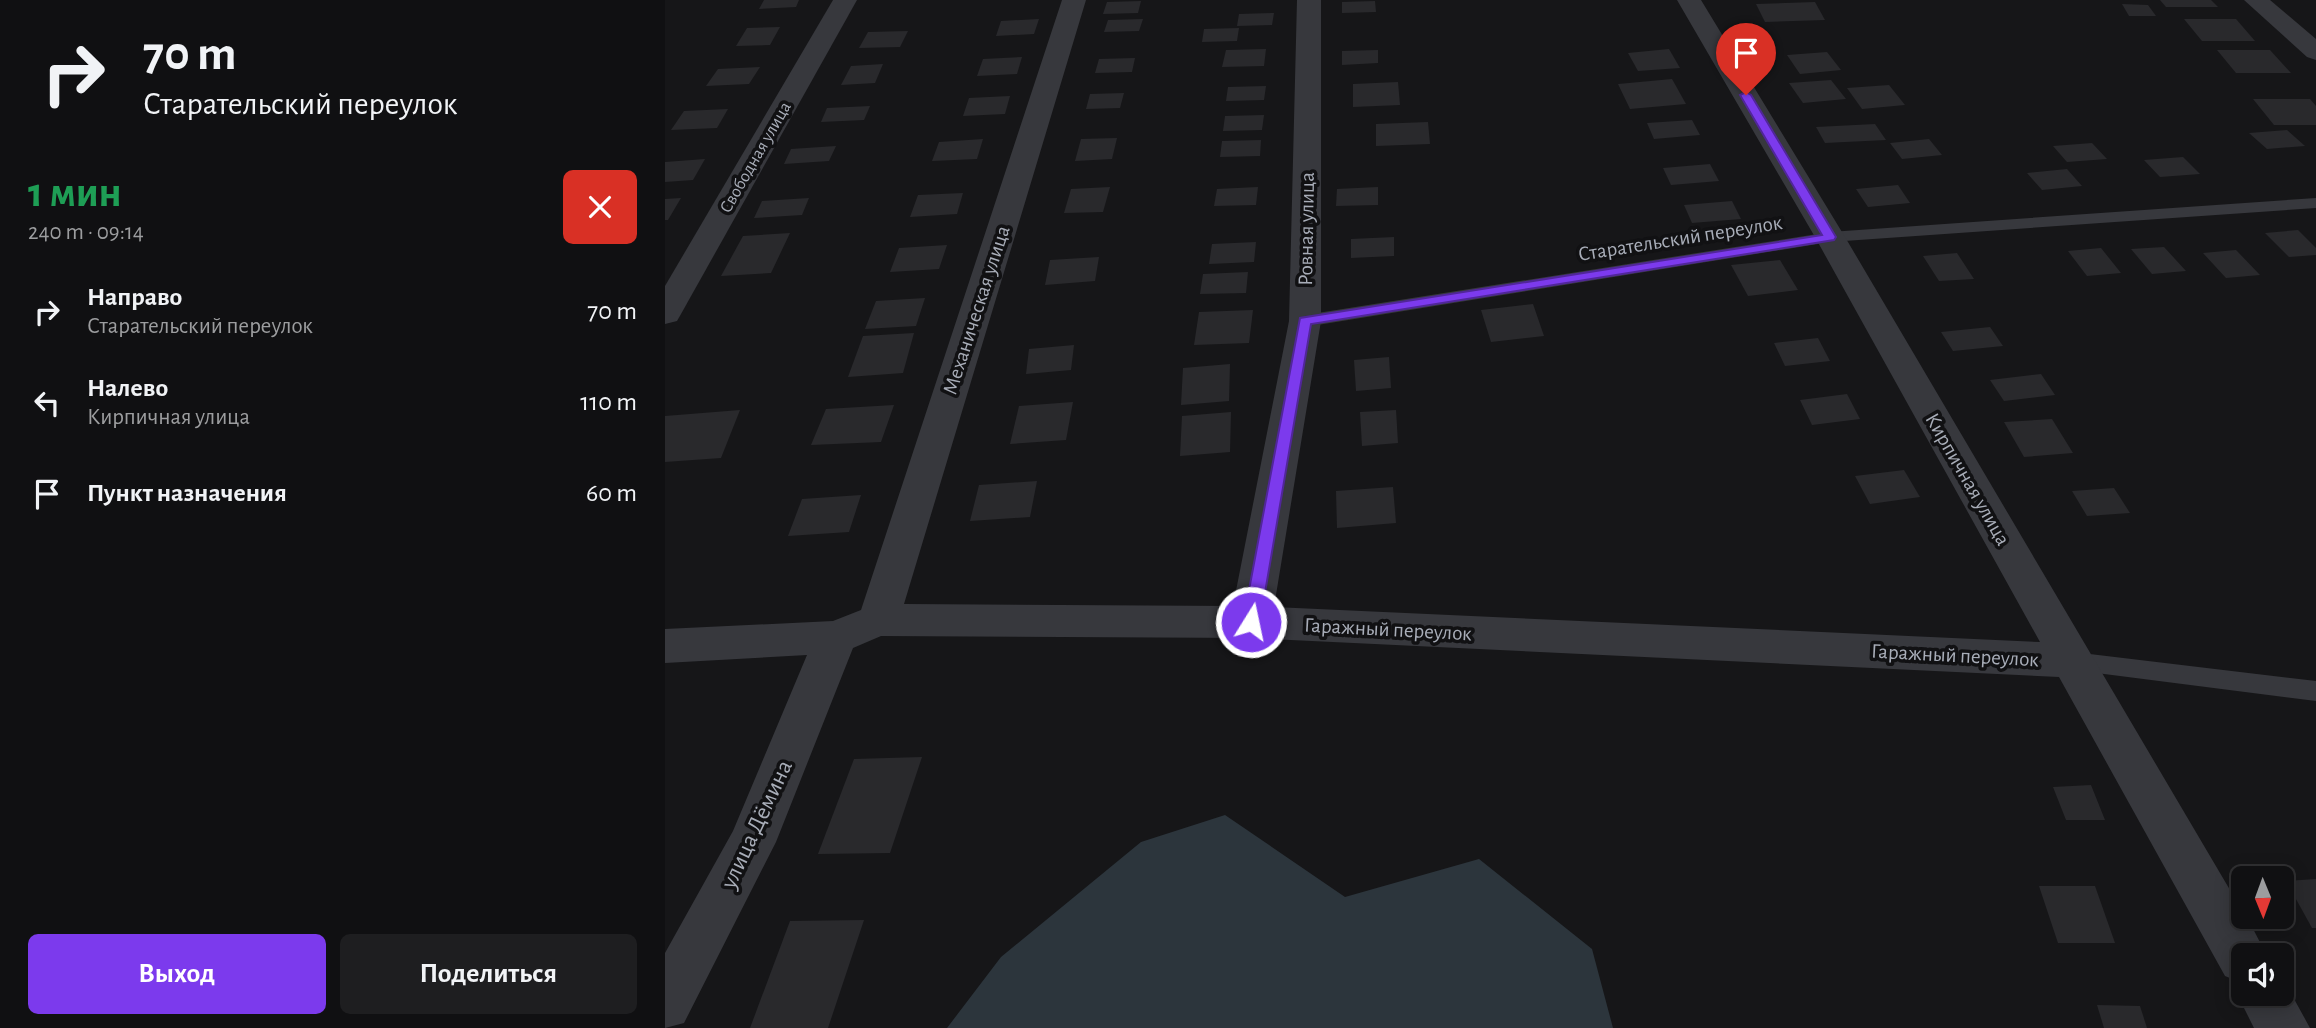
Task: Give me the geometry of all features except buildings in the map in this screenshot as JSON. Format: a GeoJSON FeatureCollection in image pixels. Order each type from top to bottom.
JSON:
{"type":"FeatureCollection","features":[{"type":"Feature","properties":{"kind":"street","name":"Свободная улица"},"geometry":{"type":"LineString","coordinates":[[665,314],[845,0]]}},
{"type":"Feature","properties":{"kind":"street","name":"Механическая улица"},"geometry":{"type":"LineString","coordinates":[[878,620],[1073,0]]}},
{"type":"Feature","properties":{"kind":"street","name":"Ровная улица"},"geometry":{"type":"LineString","coordinates":[[1251,622],[1305,321],[1309,0]]}},
{"type":"Feature","properties":{"kind":"street","name":"Кирпичная улица"},"geometry":{"type":"LineString","coordinates":[[1689,0],[1830,237],[2234,943]]}},
{"type":"Feature","properties":{"kind":"street"},"geometry":{"type":"LineString","coordinates":[[2256,0],[2316,52]]}},
{"type":"Feature","properties":{"kind":"street","name":"Гаражный переулок"},"geometry":{"type":"LineString","coordinates":[[665,646],[836,637],[878,620],[1251,622],[2073,661]]}},
{"type":"Feature","properties":{"kind":"street","name":"улица Дёмина"},"geometry":{"type":"LineString","coordinates":[[665,1004],[752,842],[836,637]]}},
{"type":"Feature","properties":{"kind":"street"},"geometry":{"type":"LineString","coordinates":[[2270,1006],[2283,1028]]}},
{"type":"Feature","properties":{"kind":"lane","name":"Старательский переулок"},"geometry":{"type":"LineString","coordinates":[[1305,321],[1830,237],[2316,203]]}},
{"type":"Feature","properties":{"kind":"lane"},"geometry":{"type":"LineString","coordinates":[[2073,661],[2316,691]]}},
{"type":"Feature","properties":{"kind":"shaded area"},"geometry":{"type":"Polygon","coordinates":[[[1225,815],[1345,897],[1479,859],[1592,949],[1613,1028],[947,1028],[1001,957],[1141,842],[1225,815]]]}},
{"type":"Feature","properties":{"kind":"route"},"geometry":{"type":"LineString","coordinates":[[1251,622],[1305,321],[1830,237],[1746,95]]}}]}
